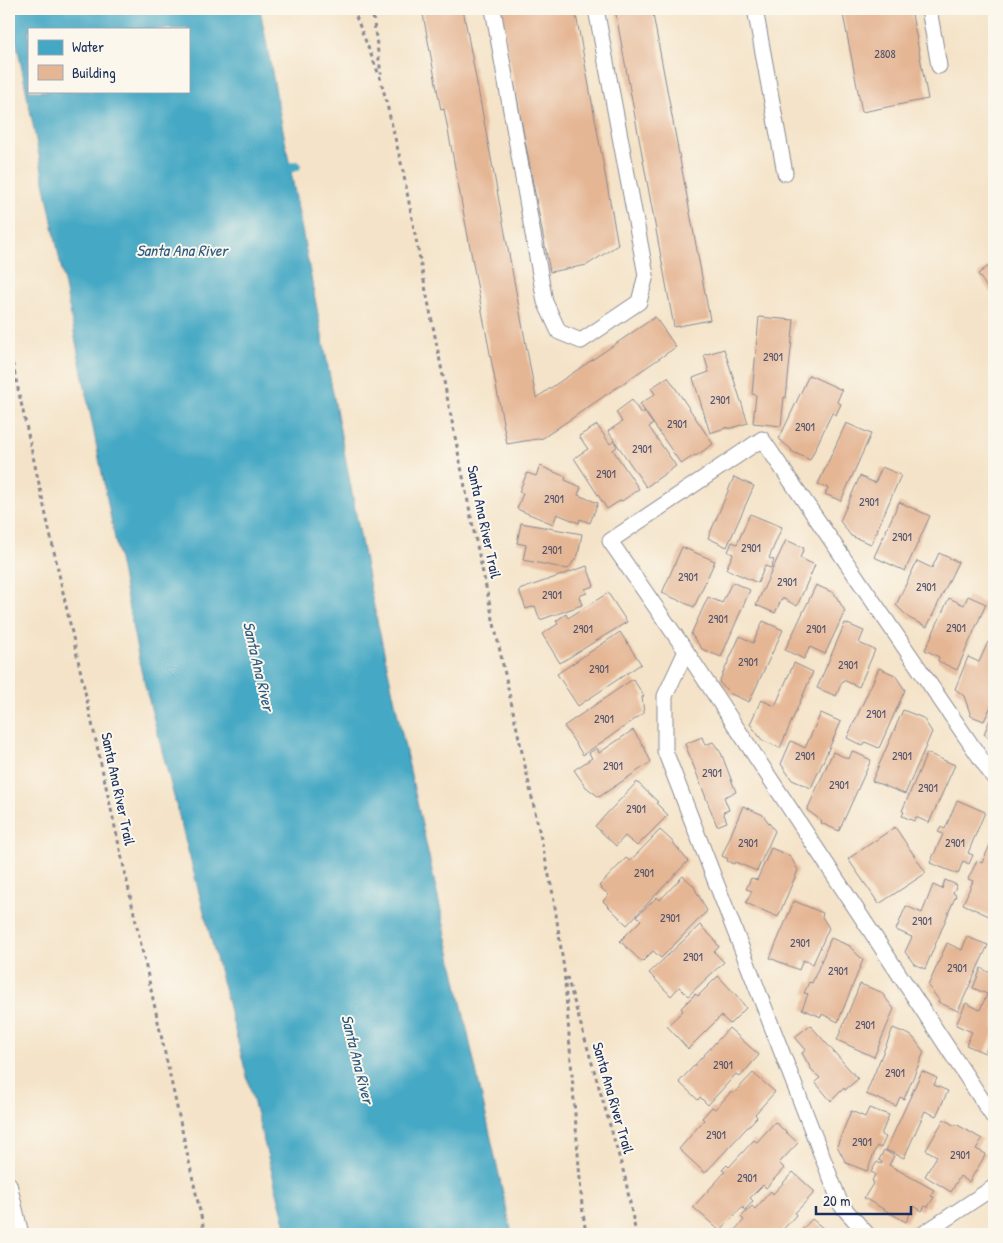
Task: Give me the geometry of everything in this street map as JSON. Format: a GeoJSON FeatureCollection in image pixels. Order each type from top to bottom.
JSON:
{"type":"FeatureCollection","features":[{"type":"Feature","properties":{"kind":"lane"},"geometry":{"type":"LineString","coordinates":[[492,9],[545,302],[559,332],[581,341],[639,302],[646,274],[596,9]]}},
{"type":"Feature","properties":{"kind":"lane"},"geometry":{"type":"LineString","coordinates":[[755,9],[785,173]]}},
{"type":"Feature","properties":{"kind":"lane"},"geometry":{"type":"LineString","coordinates":[[929,9],[939,66]]}},
{"type":"Feature","properties":{"kind":"lane"},"geometry":{"type":"LineString","coordinates":[[994,778],[762,439],[610,541],[686,650],[994,1118]]}},
{"type":"Feature","properties":{"kind":"lane"},"geometry":{"type":"LineString","coordinates":[[686,650],[665,696],[665,751],[841,1205],[867,1234]]}},
{"type":"Feature","properties":{"kind":"lane"},"geometry":{"type":"LineString","coordinates":[[9,1184],[21,1234]]}},
{"type":"Feature","properties":{"kind":"lane"},"geometry":{"type":"LineString","coordinates":[[923,1234],[994,1187]]}},
{"type":"Feature","properties":{"kind":"path","name":"Santa Ana River Trail"},"geometry":{"type":"LineString","coordinates":[[352,9],[381,80]]}},
{"type":"Feature","properties":{"kind":"path","name":"Santa Ana River Trail"},"geometry":{"type":"LineString","coordinates":[[372,9],[381,80],[403,171],[474,532],[553,894],[564,969],[582,1206],[586,1234]]}},
{"type":"Feature","properties":{"kind":"path","name":"Santa Ana River Trail"},"geometry":{"type":"LineString","coordinates":[[9,348],[205,1234]]}},
{"type":"Feature","properties":{"kind":"path","name":"Santa Ana River Trail"},"geometry":{"type":"LineString","coordinates":[[564,969],[625,1177],[636,1234]]}},
{"type":"Feature","properties":{"kind":"water","name":"Santa Ana River"},"geometry":{"type":"Polygon","coordinates":[[[10,9],[260,9],[371,593],[512,1234],[288,1234],[141,670],[10,9]]]}},
{"type":"Feature","properties":{"kind":"building"},"geometry":{"type":"Polygon","coordinates":[[[422,9],[463,9],[536,398],[655,317],[676,347],[543,438],[507,444],[444,109],[441,110],[422,9]]]}},
{"type":"Feature","properties":{"kind":"building"},"geometry":{"type":"Polygon","coordinates":[[[500,9],[575,9],[618,245],[587,265],[550,272],[500,9]]]}},
{"type":"Feature","properties":{"kind":"building"},"geometry":{"type":"Polygon","coordinates":[[[615,9],[652,9],[710,320],[674,327],[615,9]]]}},
{"type":"Feature","properties":{"kind":"building"},"geometry":{"type":"Polygon","coordinates":[[[842,9],[911,9],[928,99],[862,112],[842,9]]]}},
{"type":"Feature","properties":{"kind":"building"},"geometry":{"type":"Polygon","coordinates":[[[994,262],[994,298],[978,274],[994,262]]]}},
{"type":"Feature","properties":{"kind":"building"},"geometry":{"type":"Polygon","coordinates":[[[759,317],[794,320],[786,398],[784,397],[781,426],[753,423],[756,395],[752,394],[759,317]]]}},
{"type":"Feature","properties":{"kind":"building"},"geometry":{"type":"Polygon","coordinates":[[[724,349],[748,423],[710,433],[693,378],[709,372],[704,355],[724,349]]]}},
{"type":"Feature","properties":{"kind":"building"},"geometry":{"type":"Polygon","coordinates":[[[809,375],[842,390],[837,402],[841,404],[836,415],[832,413],[810,460],[791,451],[779,439],[809,375]]]}},
{"type":"Feature","properties":{"kind":"building"},"geometry":{"type":"Polygon","coordinates":[[[668,377],[713,444],[681,464],[640,404],[655,394],[651,388],[668,377]]]}},
{"type":"Feature","properties":{"kind":"building"},"geometry":{"type":"Polygon","coordinates":[[[632,400],[641,414],[644,411],[653,424],[649,427],[676,466],[646,487],[608,431],[622,422],[616,412],[632,400]]]}},
{"type":"Feature","properties":{"kind":"building"},"geometry":{"type":"Polygon","coordinates":[[[846,423],[871,434],[841,501],[825,494],[828,488],[818,484],[846,423]]]}},
{"type":"Feature","properties":{"kind":"building"},"geometry":{"type":"Polygon","coordinates":[[[597,425],[610,444],[614,441],[617,447],[613,450],[639,489],[607,509],[574,458],[588,449],[579,436],[597,425]]]}},
{"type":"Feature","properties":{"kind":"building"},"geometry":{"type":"Polygon","coordinates":[[[540,466],[566,477],[565,480],[581,487],[578,495],[598,503],[590,523],[580,519],[579,523],[557,514],[553,524],[517,509],[523,493],[519,492],[527,473],[536,476],[540,466]]]}},
{"type":"Feature","properties":{"kind":"building"},"geometry":{"type":"Polygon","coordinates":[[[882,467],[901,475],[871,544],[851,536],[840,521],[860,476],[875,483],[882,467]]]}},
{"type":"Feature","properties":{"kind":"building"},"geometry":{"type":"Polygon","coordinates":[[[734,477],[754,486],[727,547],[708,538],[734,477]]]}},
{"type":"Feature","properties":{"kind":"building"},"geometry":{"type":"Polygon","coordinates":[[[899,502],[930,516],[905,571],[874,557],[899,502]]]}},
{"type":"Feature","properties":{"kind":"building"},"geometry":{"type":"Polygon","coordinates":[[[750,514],[782,527],[769,558],[774,560],[771,568],[765,566],[758,583],[726,569],[733,554],[728,552],[732,542],[737,544],[750,514]]]}},
{"type":"Feature","properties":{"kind":"building"},"geometry":{"type":"Polygon","coordinates":[[[521,523],[582,534],[578,555],[568,569],[523,560],[526,545],[517,543],[521,523]]]}},
{"type":"Feature","properties":{"kind":"building"},"geometry":{"type":"Polygon","coordinates":[[[786,540],[804,548],[800,558],[815,565],[797,606],[782,598],[775,613],[756,605],[786,540]]]}},
{"type":"Feature","properties":{"kind":"building"},"geometry":{"type":"Polygon","coordinates":[[[682,547],[715,561],[694,607],[662,593],[682,547]]]}},
{"type":"Feature","properties":{"kind":"building"},"geometry":{"type":"Polygon","coordinates":[[[939,553],[958,562],[927,627],[909,618],[896,605],[917,561],[932,568],[939,553]]]}},
{"type":"Feature","properties":{"kind":"building"},"geometry":{"type":"Polygon","coordinates":[[[587,566],[594,586],[585,589],[587,593],[579,596],[582,605],[540,620],[535,606],[526,609],[519,590],[587,566]]]}},
{"type":"Feature","properties":{"kind":"building"},"geometry":{"type":"Polygon","coordinates":[[[732,582],[750,590],[721,657],[702,649],[691,634],[708,597],[722,603],[732,582]]]}},
{"type":"Feature","properties":{"kind":"building"},"geometry":{"type":"Polygon","coordinates":[[[816,585],[834,593],[845,611],[825,654],[810,647],[804,659],[785,650],[816,585]]]}},
{"type":"Feature","properties":{"kind":"building"},"geometry":{"type":"Polygon","coordinates":[[[608,593],[627,622],[560,663],[542,634],[558,624],[556,621],[566,614],[568,618],[608,593]]]}},
{"type":"Feature","properties":{"kind":"building"},"geometry":{"type":"Polygon","coordinates":[[[968,596],[986,604],[957,670],[938,661],[939,657],[925,650],[949,598],[964,605],[968,596]]]}},
{"type":"Feature","properties":{"kind":"building"},"geometry":{"type":"Polygon","coordinates":[[[763,621],[783,630],[749,702],[731,694],[719,682],[740,636],[753,643],[763,621]]]}},
{"type":"Feature","properties":{"kind":"building"},"geometry":{"type":"Polygon","coordinates":[[[845,623],[864,631],[859,643],[875,650],[859,687],[843,680],[836,696],[817,688],[845,623]]]}},
{"type":"Feature","properties":{"kind":"building"},"geometry":{"type":"Polygon","coordinates":[[[620,632],[641,664],[578,706],[557,674],[620,632]]]}},
{"type":"Feature","properties":{"kind":"building"},"geometry":{"type":"Polygon","coordinates":[[[988,642],[994,645],[994,700],[984,721],[971,716],[964,696],[955,689],[968,657],[979,662],[988,642]]]}},
{"type":"Feature","properties":{"kind":"building"},"geometry":{"type":"Polygon","coordinates":[[[794,663],[813,672],[780,748],[762,740],[750,724],[761,700],[775,706],[794,663]]]}},
{"type":"Feature","properties":{"kind":"building"},"geometry":{"type":"Polygon","coordinates":[[[879,668],[895,675],[905,690],[879,748],[865,742],[863,746],[847,738],[879,668]]]}},
{"type":"Feature","properties":{"kind":"building"},"geometry":{"type":"Polygon","coordinates":[[[633,679],[644,696],[642,697],[644,713],[583,755],[564,726],[633,679]]]}},
{"type":"Feature","properties":{"kind":"building"},"geometry":{"type":"Polygon","coordinates":[[[994,709],[994,742],[984,734],[994,709]]]}},
{"type":"Feature","properties":{"kind":"building"},"geometry":{"type":"Polygon","coordinates":[[[903,710],[923,718],[932,732],[905,794],[872,781],[903,710]]]}},
{"type":"Feature","properties":{"kind":"building"},"geometry":{"type":"Polygon","coordinates":[[[821,713],[841,722],[811,788],[792,780],[781,764],[791,741],[805,748],[821,713]]]}},
{"type":"Feature","properties":{"kind":"building"},"geometry":{"type":"Polygon","coordinates":[[[633,730],[651,762],[599,797],[586,787],[574,770],[592,758],[589,753],[597,748],[599,753],[633,730]]]}},
{"type":"Feature","properties":{"kind":"building"},"geometry":{"type":"Polygon","coordinates":[[[702,737],[705,745],[713,742],[721,753],[736,792],[724,797],[729,810],[723,812],[727,822],[717,826],[685,744],[702,737]]]}},
{"type":"Feature","properties":{"kind":"building"},"geometry":{"type":"Polygon","coordinates":[[[852,751],[871,760],[839,831],[821,823],[822,821],[807,810],[833,752],[849,759],[852,751]]]}},
{"type":"Feature","properties":{"kind":"building"},"geometry":{"type":"Polygon","coordinates":[[[927,753],[955,765],[929,823],[916,817],[914,821],[902,816],[904,812],[902,811],[927,753]]]}},
{"type":"Feature","properties":{"kind":"building"},"geometry":{"type":"Polygon","coordinates":[[[637,782],[658,802],[656,803],[668,815],[637,846],[625,836],[616,846],[595,826],[637,782]]]}},
{"type":"Feature","properties":{"kind":"building"},"geometry":{"type":"Polygon","coordinates":[[[957,800],[985,812],[968,853],[973,855],[969,864],[963,861],[958,874],[930,863],[943,834],[938,832],[941,827],[945,829],[957,800]]]}},
{"type":"Feature","properties":{"kind":"building"},"geometry":{"type":"Polygon","coordinates":[[[743,806],[763,815],[775,831],[757,871],[735,862],[734,864],[727,861],[728,859],[722,856],[743,806]]]}},
{"type":"Feature","properties":{"kind":"building"},"geometry":{"type":"Polygon","coordinates":[[[895,827],[926,873],[879,904],[848,859],[895,827]]]}},
{"type":"Feature","properties":{"kind":"building"},"geometry":{"type":"Polygon","coordinates":[[[660,830],[688,861],[627,925],[603,901],[609,895],[599,886],[626,858],[630,861],[660,830]]]}},
{"type":"Feature","properties":{"kind":"building"},"geometry":{"type":"Polygon","coordinates":[[[992,840],[994,841],[994,904],[989,916],[963,904],[973,881],[968,879],[977,861],[982,863],[992,840]]]}},
{"type":"Feature","properties":{"kind":"building"},"geometry":{"type":"Polygon","coordinates":[[[771,848],[790,856],[798,870],[778,917],[746,903],[752,891],[746,889],[751,878],[757,880],[771,848]]]}},
{"type":"Feature","properties":{"kind":"building"},"geometry":{"type":"Polygon","coordinates":[[[683,876],[693,885],[707,911],[661,958],[653,951],[642,962],[620,941],[641,920],[637,916],[657,897],[660,900],[683,876]]]}},
{"type":"Feature","properties":{"kind":"building"},"geometry":{"type":"Polygon","coordinates":[[[945,880],[957,885],[953,893],[956,895],[925,969],[914,964],[905,952],[912,937],[896,930],[906,906],[922,913],[933,885],[942,889],[945,880]]]}},
{"type":"Feature","properties":{"kind":"building"},"geometry":{"type":"Polygon","coordinates":[[[794,901],[823,913],[822,917],[829,928],[813,964],[803,960],[799,970],[770,958],[794,901]]]}},
{"type":"Feature","properties":{"kind":"building"},"geometry":{"type":"Polygon","coordinates":[[[700,925],[714,939],[719,947],[714,952],[724,962],[688,996],[679,987],[671,996],[649,973],[700,925]]]}},
{"type":"Feature","properties":{"kind":"building"},"geometry":{"type":"Polygon","coordinates":[[[967,937],[988,945],[958,1011],[938,1002],[939,1000],[928,986],[947,943],[962,950],[967,937]]]}},
{"type":"Feature","properties":{"kind":"building"},"geometry":{"type":"Polygon","coordinates":[[[831,938],[850,946],[863,960],[838,1022],[822,1014],[821,1017],[802,1009],[808,994],[804,993],[809,982],[812,983],[831,938]]]}},
{"type":"Feature","properties":{"kind":"building"},"geometry":{"type":"Polygon","coordinates":[[[981,968],[994,975],[994,1032],[985,1053],[966,1045],[972,1032],[956,1025],[966,1003],[980,1010],[987,994],[973,988],[981,968]]]}},
{"type":"Feature","properties":{"kind":"building"},"geometry":{"type":"Polygon","coordinates":[[[718,976],[746,1008],[730,1024],[721,1016],[688,1049],[667,1026],[683,1011],[681,1008],[695,994],[698,996],[718,976]]]}},
{"type":"Feature","properties":{"kind":"building"},"geometry":{"type":"Polygon","coordinates":[[[860,984],[881,992],[894,1009],[874,1057],[837,1040],[860,984]]]}},
{"type":"Feature","properties":{"kind":"building"},"geometry":{"type":"Polygon","coordinates":[[[810,1025],[858,1079],[845,1090],[844,1088],[831,1101],[815,1082],[820,1078],[811,1069],[802,1053],[806,1050],[795,1037],[810,1025]]]}},
{"type":"Feature","properties":{"kind":"building"},"geometry":{"type":"Polygon","coordinates":[[[729,1028],[759,1055],[740,1077],[736,1074],[708,1105],[700,1097],[698,1100],[679,1082],[729,1028]]]}},
{"type":"Feature","properties":{"kind":"building"},"geometry":{"type":"Polygon","coordinates":[[[893,1028],[912,1036],[924,1052],[904,1099],[900,1097],[896,1106],[866,1094],[893,1028]]]}},
{"type":"Feature","properties":{"kind":"building"},"geometry":{"type":"Polygon","coordinates":[[[922,1071],[937,1078],[934,1085],[948,1091],[936,1116],[925,1111],[904,1158],[886,1150],[922,1071]]]}},
{"type":"Feature","properties":{"kind":"building"},"geometry":{"type":"Polygon","coordinates":[[[753,1073],[775,1092],[755,1114],[757,1117],[705,1173],[679,1149],[704,1120],[702,1118],[712,1107],[715,1109],[753,1073]]]}},
{"type":"Feature","properties":{"kind":"building"},"geometry":{"type":"Polygon","coordinates":[[[869,1108],[889,1115],[881,1135],[886,1137],[881,1148],[877,1146],[867,1171],[846,1163],[837,1146],[851,1111],[865,1117],[869,1108]]]}},
{"type":"Feature","properties":{"kind":"building"},"geometry":{"type":"Polygon","coordinates":[[[944,1119],[982,1139],[976,1149],[986,1154],[969,1182],[960,1176],[951,1192],[925,1176],[937,1156],[926,1150],[944,1119]]]}},
{"type":"Feature","properties":{"kind":"building"},"geometry":{"type":"Polygon","coordinates":[[[775,1122],[798,1143],[779,1163],[784,1168],[766,1188],[763,1185],[750,1198],[753,1201],[745,1210],[742,1207],[720,1231],[693,1207],[725,1172],[722,1170],[727,1165],[729,1167],[754,1140],[757,1142],[775,1122]]]}},
{"type":"Feature","properties":{"kind":"building"},"geometry":{"type":"Polygon","coordinates":[[[884,1150],[894,1156],[889,1165],[934,1190],[931,1196],[934,1197],[928,1207],[925,1206],[922,1211],[914,1206],[906,1222],[864,1198],[874,1182],[872,1181],[875,1174],[871,1172],[877,1162],[881,1164],[882,1162],[879,1160],[884,1150]]]}},
{"type":"Feature","properties":{"kind":"building"},"geometry":{"type":"Polygon","coordinates":[[[793,1172],[815,1192],[795,1213],[796,1215],[779,1234],[731,1234],[744,1220],[741,1217],[752,1206],[755,1209],[771,1191],[773,1194],[793,1172]]]}},
{"type":"Feature","properties":{"kind":"building"},"geometry":{"type":"Polygon","coordinates":[[[812,1219],[830,1234],[798,1234],[812,1219]]]}},
{"type":"Feature","properties":{"kind":"waterway"},"geometry":{"type":"LineString","coordinates":[[280,171],[296,166]]}}]}
